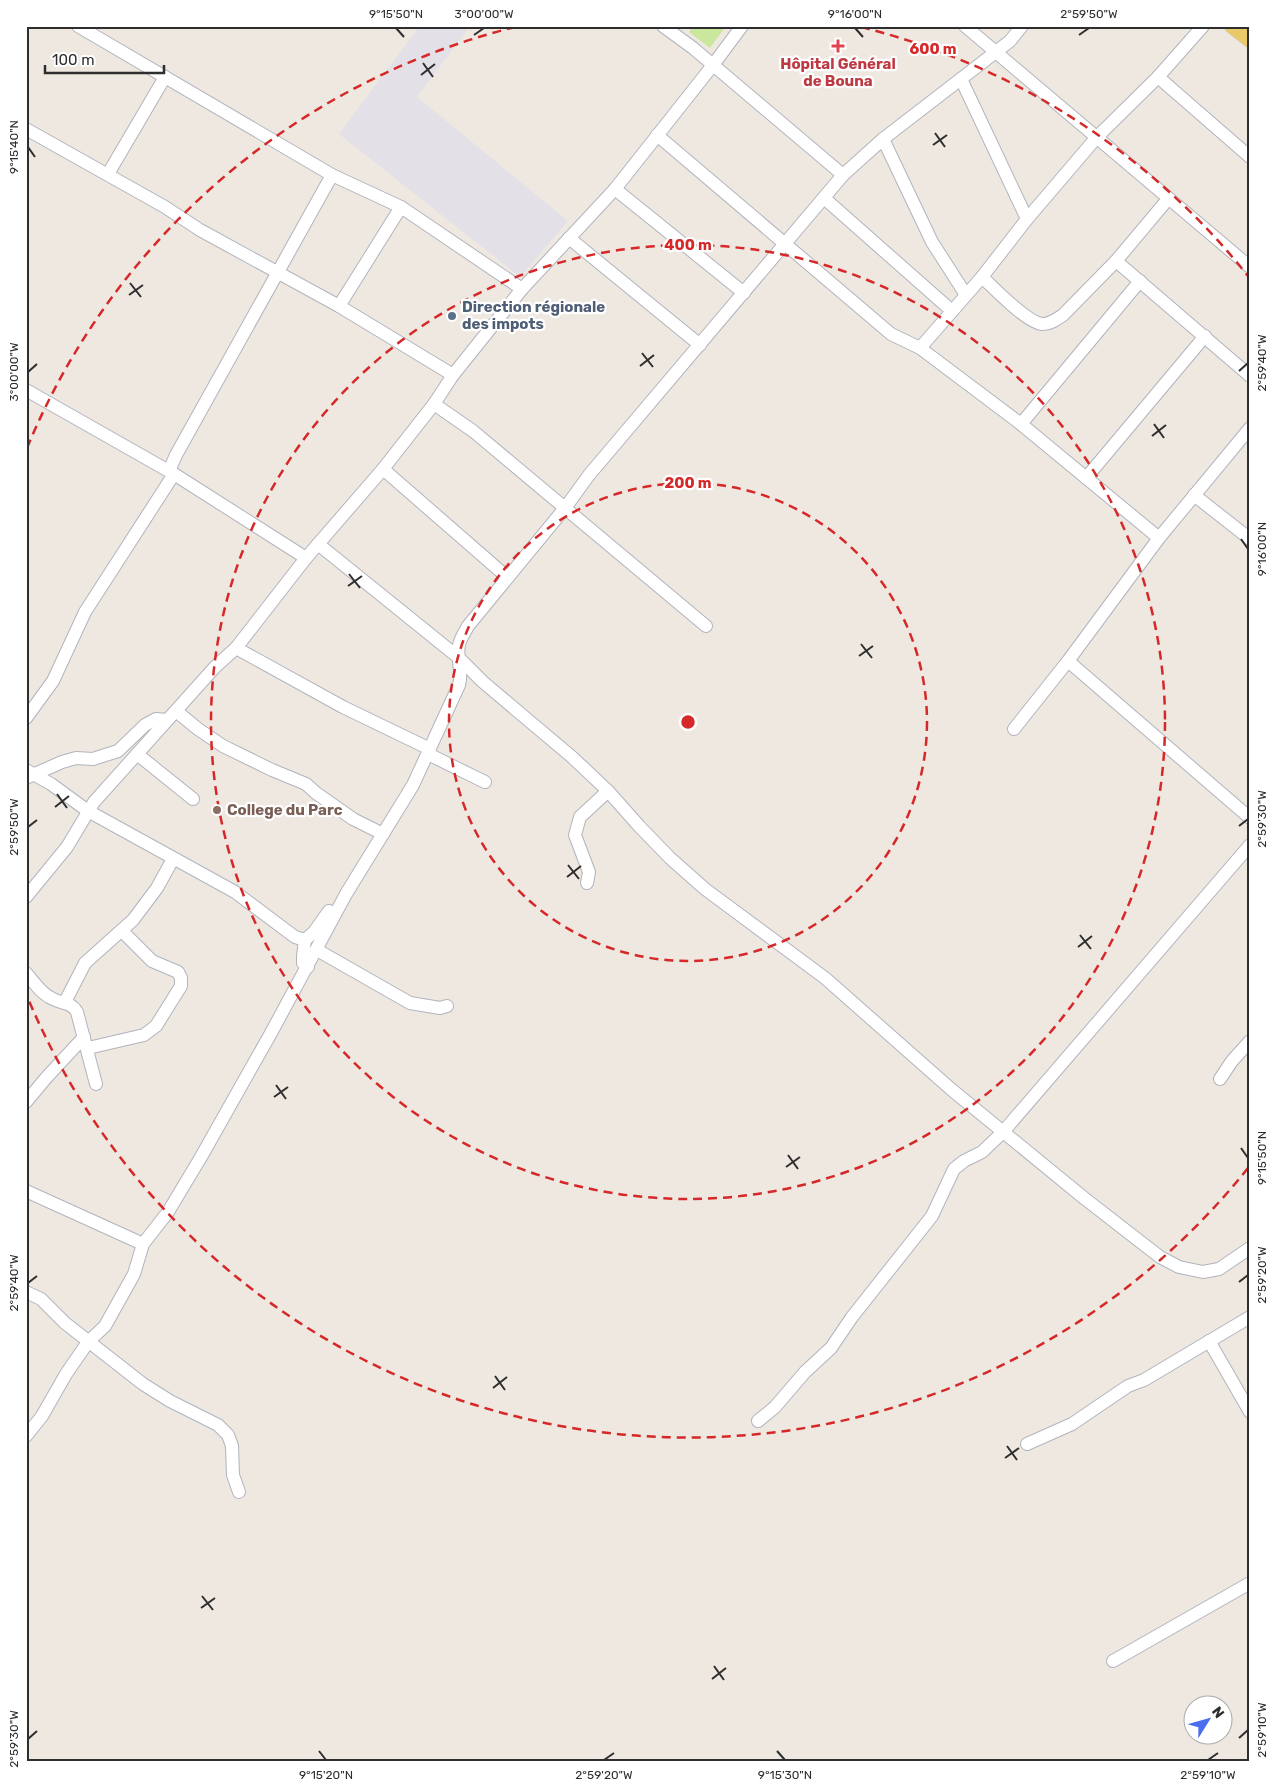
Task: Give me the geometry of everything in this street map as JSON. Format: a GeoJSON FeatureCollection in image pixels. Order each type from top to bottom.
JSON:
{"type":"FeatureCollection","features":[{"type":"Feature","properties":{"kind":"main road"},"geometry":{"type":"LineString","coordinates":[[1232,26],[1250,40]]}},
{"type":"Feature","properties":{"kind":"street"},"geometry":{"type":"LineString","coordinates":[[78,26],[332,175],[401,207],[522,289]]}},
{"type":"Feature","properties":{"kind":"street"},"geometry":{"type":"LineString","coordinates":[[663,26],[693,48],[843,175]]}},
{"type":"Feature","properties":{"kind":"street"},"geometry":{"type":"LineString","coordinates":[[26,897],[67,847],[94,802],[215,667],[236,648],[306,558],[383,469],[434,404],[453,375],[522,289],[615,189],[742,26]]}},
{"type":"Feature","properties":{"kind":"street"},"geometry":{"type":"LineString","coordinates":[[965,26],[1250,267]]}},
{"type":"Feature","properties":{"kind":"street"},"geometry":{"type":"LineString","coordinates":[[26,1436],[42,1416],[66,1374],[88,1342],[105,1326],[134,1274],[143,1244],[168,1212],[201,1157],[346,894],[414,785],[459,685],[461,677],[458,657],[459,643],[468,626],[590,475],[843,175],[883,140],[1010,41],[1022,26]]}},
{"type":"Feature","properties":{"kind":"street"},"geometry":{"type":"LineString","coordinates":[[920,348],[982,277],[1027,219],[1097,137],[1158,77],[1204,26]]}},
{"type":"Feature","properties":{"kind":"street"},"geometry":{"type":"LineString","coordinates":[[108,174],[165,77]]}},
{"type":"Feature","properties":{"kind":"street"},"geometry":{"type":"LineString","coordinates":[[1158,77],[1250,157]]}},
{"type":"Feature","properties":{"kind":"street"},"geometry":{"type":"LineString","coordinates":[[961,79],[1027,219]]}},
{"type":"Feature","properties":{"kind":"street"},"geometry":{"type":"LineString","coordinates":[[26,129],[108,174],[200,230],[339,306],[453,375]]}},
{"type":"Feature","properties":{"kind":"street"},"geometry":{"type":"LineString","coordinates":[[657,135],[891,334],[920,348],[1021,424],[1159,538]]}},
{"type":"Feature","properties":{"kind":"street"},"geometry":{"type":"LineString","coordinates":[[883,140],[932,242],[966,296]]}},
{"type":"Feature","properties":{"kind":"street"},"geometry":{"type":"LineString","coordinates":[[26,718],[53,681],[85,612],[172,472],[181,446],[332,175]]}},
{"type":"Feature","properties":{"kind":"street"},"geometry":{"type":"LineString","coordinates":[[615,189],[744,292]]}},
{"type":"Feature","properties":{"kind":"street"},"geometry":{"type":"LineString","coordinates":[[824,198],[952,311]]}},
{"type":"Feature","properties":{"kind":"street"},"geometry":{"type":"LineString","coordinates":[[982,277],[1026,316],[1033,321],[1045,324],[1064,315],[1116,261],[1168,199]]}},
{"type":"Feature","properties":{"kind":"street"},"geometry":{"type":"LineString","coordinates":[[339,306],[401,207]]}},
{"type":"Feature","properties":{"kind":"street"},"geometry":{"type":"LineString","coordinates":[[569,238],[700,345]]}},
{"type":"Feature","properties":{"kind":"street"},"geometry":{"type":"LineString","coordinates":[[1116,261],[1250,376]]}},
{"type":"Feature","properties":{"kind":"street"},"geometry":{"type":"LineString","coordinates":[[1021,424],[1140,281]]}},
{"type":"Feature","properties":{"kind":"street"},"geometry":{"type":"LineString","coordinates":[[1086,478],[1205,336]]}},
{"type":"Feature","properties":{"kind":"street"},"geometry":{"type":"LineString","coordinates":[[26,390],[172,472],[306,558]]}},
{"type":"Feature","properties":{"kind":"street"},"geometry":{"type":"LineString","coordinates":[[434,404],[473,432],[706,626]]}},
{"type":"Feature","properties":{"kind":"street"},"geometry":{"type":"LineString","coordinates":[[1014,729],[1068,661],[1159,538],[1250,428]]}},
{"type":"Feature","properties":{"kind":"street"},"geometry":{"type":"LineString","coordinates":[[383,469],[507,577]]}},
{"type":"Feature","properties":{"kind":"street"},"geometry":{"type":"LineString","coordinates":[[1194,495],[1250,539]]}},
{"type":"Feature","properties":{"kind":"street"},"geometry":{"type":"LineString","coordinates":[[318,544],[458,657],[483,682],[572,757],[608,791],[664,852],[705,889],[825,978],[952,1090],[1160,1257],[1179,1267],[1203,1272],[1219,1269],[1250,1248]]}},
{"type":"Feature","properties":{"kind":"street"},"geometry":{"type":"LineString","coordinates":[[236,648],[485,782]]}},
{"type":"Feature","properties":{"kind":"street"},"geometry":{"type":"LineString","coordinates":[[1068,661],[1250,818]]}},
{"type":"Feature","properties":{"kind":"street"},"geometry":{"type":"LineString","coordinates":[[28,774],[76,758],[92,759],[118,751],[145,726],[156,719],[171,715],[198,729],[223,746],[306,784],[352,819],[383,834]]}},
{"type":"Feature","properties":{"kind":"street"},"geometry":{"type":"LineString","coordinates":[[137,754],[193,798]]}},
{"type":"Feature","properties":{"kind":"street"},"geometry":{"type":"LineString","coordinates":[[28,774],[50,784],[88,812],[235,892],[295,937],[305,940]]}},
{"type":"Feature","properties":{"kind":"street"},"geometry":{"type":"LineString","coordinates":[[587,883],[589,872],[575,835],[580,817],[608,791]]}},
{"type":"Feature","properties":{"kind":"street"},"geometry":{"type":"LineString","coordinates":[[758,1421],[775,1407],[805,1372],[831,1348],[852,1317],[932,1216],[954,1169],[964,1161],[982,1152],[1003,1132],[1250,845]]}},
{"type":"Feature","properties":{"kind":"street"},"geometry":{"type":"LineString","coordinates":[[65,1002],[85,963],[133,920],[157,888],[173,859]]}},
{"type":"Feature","properties":{"kind":"street"},"geometry":{"type":"LineString","coordinates":[[308,966],[303,963],[302,956],[305,940],[314,932],[339,897],[346,894]]}},
{"type":"Feature","properties":{"kind":"street"},"geometry":{"type":"LineString","coordinates":[[26,1102],[46,1078],[86,1042],[144,1035],[156,1026],[180,986],[181,978],[178,972],[152,961],[122,931]]}},
{"type":"Feature","properties":{"kind":"street"},"geometry":{"type":"LineString","coordinates":[[316,950],[410,1003],[440,1008],[447,1006]]}},
{"type":"Feature","properties":{"kind":"street"},"geometry":{"type":"LineString","coordinates":[[26,973],[41,991],[52,999],[74,1006],[86,1042],[96,1084]]}},
{"type":"Feature","properties":{"kind":"street"},"geometry":{"type":"LineString","coordinates":[[1220,1079],[1232,1061],[1250,1041]]}},
{"type":"Feature","properties":{"kind":"street"},"geometry":{"type":"LineString","coordinates":[[26,1190],[143,1244]]}},
{"type":"Feature","properties":{"kind":"street"},"geometry":{"type":"LineString","coordinates":[[26,1292],[41,1299],[65,1323],[143,1384],[218,1425],[228,1435],[232,1446],[233,1475],[240,1492]]}},
{"type":"Feature","properties":{"kind":"street"},"geometry":{"type":"LineString","coordinates":[[1027,1444],[1072,1424],[1128,1386],[1144,1380],[1250,1316]]}},
{"type":"Feature","properties":{"kind":"street"},"geometry":{"type":"LineString","coordinates":[[1210,1341],[1250,1412]]}},
{"type":"Feature","properties":{"kind":"street"},"geometry":{"type":"LineString","coordinates":[[1113,1661],[1250,1582]]}},
{"type":"Feature","properties":{"kind":"shaded area"},"geometry":{"type":"Polygon","coordinates":[[[420,26],[470,26],[417,97],[568,221],[520,277],[339,134],[420,26]]]}},
{"type":"Feature","properties":{"kind":"green space"},"geometry":{"type":"Polygon","coordinates":[[[693,26],[726,26],[710,48],[689,32],[693,26]]]}},
{"type":"Feature","properties":{"kind":"place","name":"Hôpital Général de Bouna"},"geometry":{"type":"Point","coordinates":[838,46]}},
{"type":"Feature","properties":{"kind":"place","name":"Direction régionale des impots"},"geometry":{"type":"Point","coordinates":[452,316]}},
{"type":"Feature","properties":{"kind":"place","name":"College du Parc"},"geometry":{"type":"Point","coordinates":[217,810]}}]}
